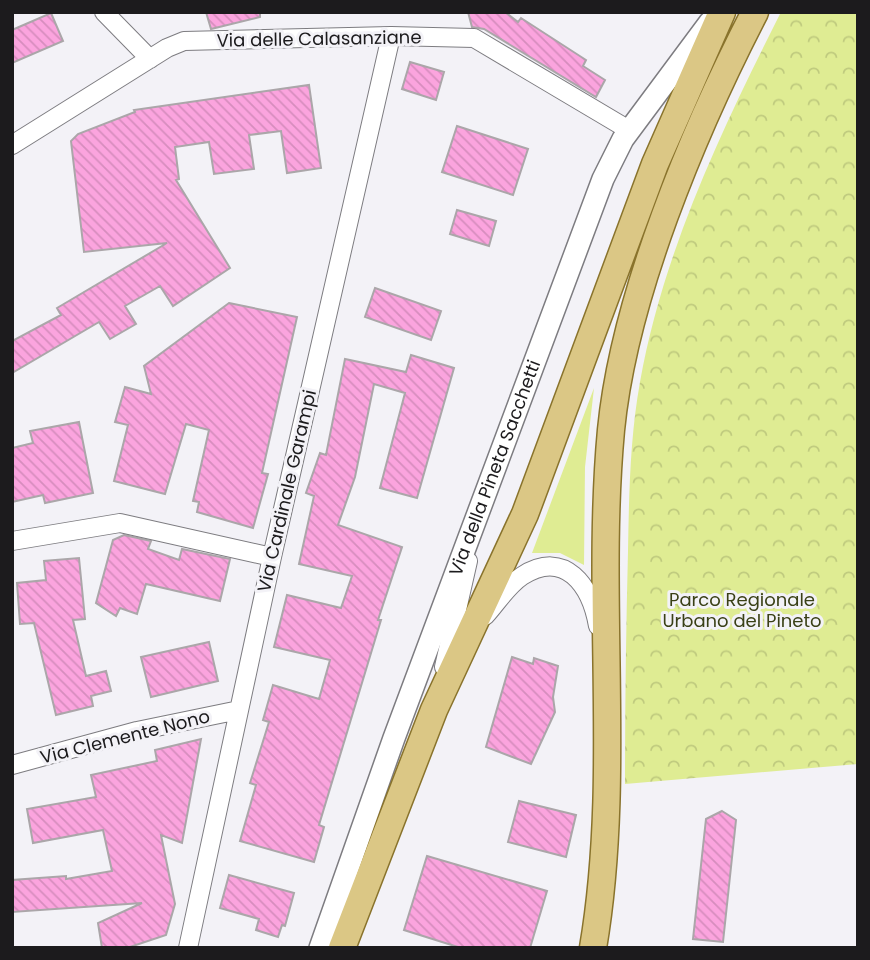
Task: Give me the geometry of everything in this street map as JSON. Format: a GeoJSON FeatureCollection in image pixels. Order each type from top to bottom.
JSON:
{"type":"FeatureCollection","features":[{"type":"Feature","properties":{"kind":"main road","name":"Via della Pineta Sacchetti"},"geometry":{"type":"LineString","coordinates":[[342,948],[434,710],[474,629],[525,514],[655,164],[720,12]]}},
{"type":"Feature","properties":{"kind":"main road","name":"Via della Pineta Sacchetti"},"geometry":{"type":"LineString","coordinates":[[593,948],[604,873],[610,447],[623,354],[658,238],[694,146],[755,12]]}},
{"type":"Feature","properties":{"kind":"street"},"geometry":{"type":"LineString","coordinates":[[104,12],[150,60]]}},
{"type":"Feature","properties":{"kind":"street","name":"Via della Pineta Sacchetti"},"geometry":{"type":"LineString","coordinates":[[320,948],[394,738],[600,187],[629,131],[720,12]]}},
{"type":"Feature","properties":{"kind":"street","name":"Via delle Calasanziane"},"geometry":{"type":"LineString","coordinates":[[12,145],[176,44],[190,41],[391,36],[474,38],[629,131]]}},
{"type":"Feature","properties":{"kind":"street","name":"Via Cardinale Garampi"},"geometry":{"type":"LineString","coordinates":[[188,948],[272,557],[391,36]]}},
{"type":"Feature","properties":{"kind":"street"},"geometry":{"type":"LineString","coordinates":[[12,541],[120,523],[272,557]]}},
{"type":"Feature","properties":{"kind":"street"},"geometry":{"type":"LineString","coordinates":[[434,710],[476,523]]}},
{"type":"Feature","properties":{"kind":"street","name":"Via della Pineta Sacchetti"},"geometry":{"type":"LineString","coordinates":[[474,629],[522,576],[540,568],[559,568],[580,580],[592,599],[606,670]]}},
{"type":"Feature","properties":{"kind":"street","name":"Via Clemente Nono"},"geometry":{"type":"LineString","coordinates":[[12,765],[137,731],[239,710]]}},
{"type":"Feature","properties":{"kind":"green space","name":"Parco Regionale Urbano del Pineto"},"geometry":{"type":"Polygon","coordinates":[[[781,12],[858,12],[858,764],[625,784],[630,487],[640,382],[663,286],[679,239],[737,101],[781,12]]]}},
{"type":"Feature","properties":{"kind":"green space"},"geometry":{"type":"Polygon","coordinates":[[[594,388],[585,467],[584,565],[560,553],[532,553],[594,388]]]}},
{"type":"Feature","properties":{"kind":"building"},"geometry":{"type":"Polygon","coordinates":[[[206,12],[260,12],[260,17],[211,29],[206,12]]]}},
{"type":"Feature","properties":{"kind":"building"},"geometry":{"type":"Polygon","coordinates":[[[468,12],[505,12],[518,22],[521,18],[586,60],[583,66],[605,80],[596,97],[484,29],[472,27],[468,12]]]}},
{"type":"Feature","properties":{"kind":"building"},"geometry":{"type":"Polygon","coordinates":[[[51,13],[63,41],[12,63],[12,30],[51,13]]]}},
{"type":"Feature","properties":{"kind":"building"},"geometry":{"type":"Polygon","coordinates":[[[410,62],[444,72],[436,100],[402,89],[410,62]]]}},
{"type":"Feature","properties":{"kind":"building"},"geometry":{"type":"Polygon","coordinates":[[[309,85],[321,168],[287,173],[281,131],[249,135],[254,169],[214,174],[209,142],[175,147],[179,179],[176,180],[230,268],[173,306],[160,286],[125,306],[136,324],[110,339],[99,322],[12,373],[12,341],[61,315],[57,308],[167,243],[84,252],[71,141],[78,134],[135,112],[134,110],[309,85]]]}},
{"type":"Feature","properties":{"kind":"building"},"geometry":{"type":"Polygon","coordinates":[[[457,126],[528,149],[513,195],[442,172],[457,126]]]}},
{"type":"Feature","properties":{"kind":"building"},"geometry":{"type":"Polygon","coordinates":[[[457,210],[496,221],[489,246],[450,234],[457,210]]]}},
{"type":"Feature","properties":{"kind":"building"},"geometry":{"type":"Polygon","coordinates":[[[375,288],[441,311],[431,340],[365,317],[375,288]]]}},
{"type":"Feature","properties":{"kind":"building"},"geometry":{"type":"Polygon","coordinates":[[[229,303],[297,317],[262,473],[268,474],[253,528],[197,512],[199,502],[193,501],[209,430],[186,424],[165,494],[114,481],[128,425],[115,422],[125,387],[151,394],[144,366],[229,303]]]}},
{"type":"Feature","properties":{"kind":"building"},"geometry":{"type":"Polygon","coordinates":[[[411,355],[454,368],[417,498],[380,488],[405,393],[374,384],[355,477],[338,525],[402,547],[378,620],[381,620],[319,825],[324,827],[314,862],[240,841],[256,785],[250,783],[269,722],[263,720],[273,685],[319,699],[330,660],[274,647],[287,595],[341,608],[352,576],[299,564],[314,496],[306,493],[320,453],[326,455],[345,359],[406,372],[411,355]]]}},
{"type":"Feature","properties":{"kind":"building"},"geometry":{"type":"Polygon","coordinates":[[[79,422],[93,493],[45,503],[43,495],[12,502],[12,448],[33,443],[30,431],[79,422]]]}},
{"type":"Feature","properties":{"kind":"building"},"geometry":{"type":"Polygon","coordinates":[[[124,535],[151,541],[148,549],[179,560],[182,549],[230,559],[220,601],[146,584],[137,614],[120,608],[116,616],[96,603],[113,540],[124,535]]]}},
{"type":"Feature","properties":{"kind":"building"},"geometry":{"type":"Polygon","coordinates":[[[79,558],[85,619],[73,620],[86,676],[106,671],[111,691],[91,696],[93,706],[56,715],[34,623],[20,624],[17,583],[46,580],[44,561],[79,558]]]}},
{"type":"Feature","properties":{"kind":"building"},"geometry":{"type":"Polygon","coordinates":[[[209,642],[218,681],[151,697],[141,657],[209,642]]]}},
{"type":"Feature","properties":{"kind":"building"},"geometry":{"type":"Polygon","coordinates":[[[512,657],[533,664],[534,658],[558,666],[553,697],[555,712],[531,764],[486,747],[512,657]]]}},
{"type":"Feature","properties":{"kind":"building"},"geometry":{"type":"Polygon","coordinates":[[[201,739],[182,843],[161,835],[175,904],[166,935],[127,948],[102,948],[98,923],[142,903],[12,912],[12,880],[66,876],[66,879],[112,871],[103,830],[33,843],[27,809],[96,797],[91,775],[157,761],[155,750],[201,739]]]}},
{"type":"Feature","properties":{"kind":"building"},"geometry":{"type":"Polygon","coordinates":[[[519,801],[576,815],[566,857],[508,842],[519,801]]]}},
{"type":"Feature","properties":{"kind":"building"},"geometry":{"type":"Polygon","coordinates":[[[722,811],[736,820],[723,942],[693,939],[706,819],[722,811]]]}},
{"type":"Feature","properties":{"kind":"building"},"geometry":{"type":"Polygon","coordinates":[[[427,856],[547,891],[530,948],[461,948],[404,930],[427,856]]]}},
{"type":"Feature","properties":{"kind":"building"},"geometry":{"type":"Polygon","coordinates":[[[229,875],[294,893],[285,926],[282,925],[278,937],[256,930],[259,919],[220,908],[229,875]]]}}]}
